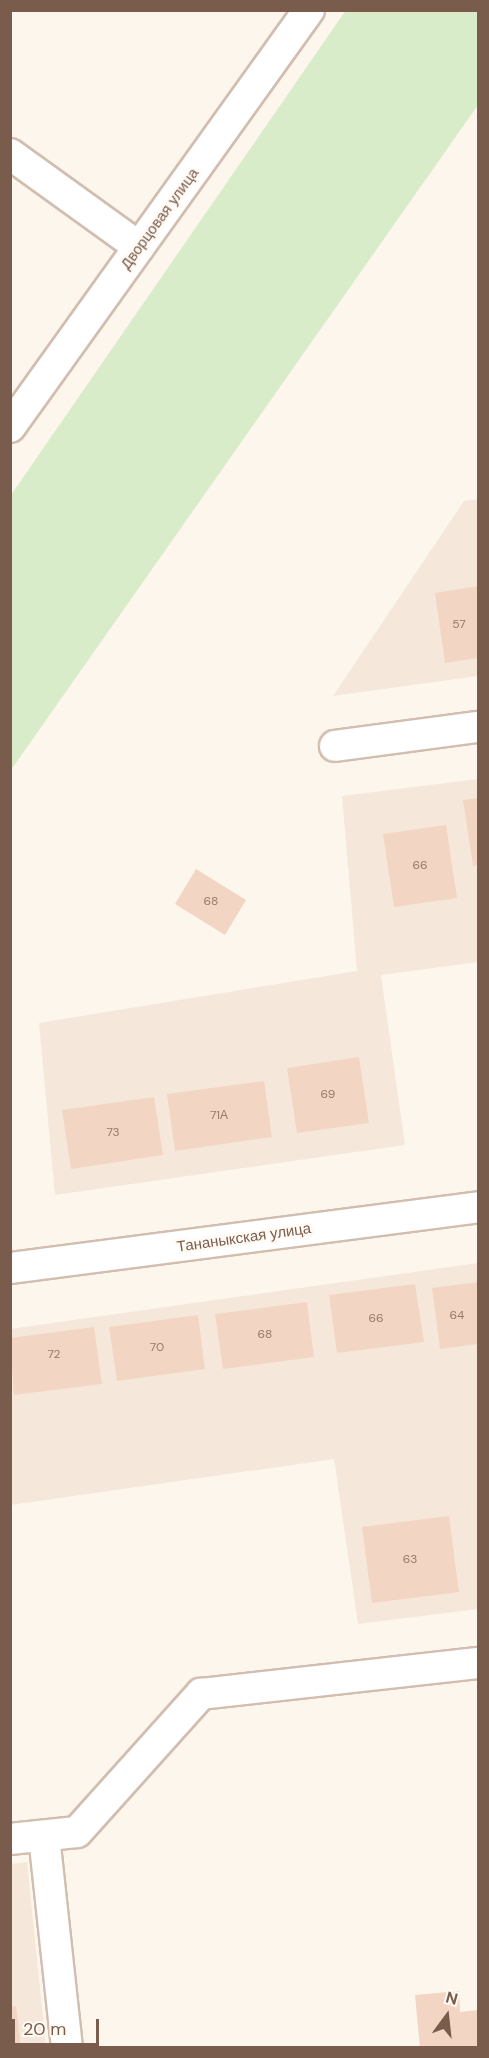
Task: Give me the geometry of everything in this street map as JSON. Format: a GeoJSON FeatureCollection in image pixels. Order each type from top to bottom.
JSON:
{"type":"FeatureCollection","features":[{"type":"Feature","properties":{"kind":"street","name":"Дворцовая улица"},"geometry":{"type":"LineString","coordinates":[[10,427],[309,10]]}},
{"type":"Feature","properties":{"kind":"street"},"geometry":{"type":"LineString","coordinates":[[10,154],[140,247]]}},
{"type":"Feature","properties":{"kind":"street"},"geometry":{"type":"LineString","coordinates":[[335,746],[478,727]]}},
{"type":"Feature","properties":{"kind":"street","name":"Тананыкская улица"},"geometry":{"type":"LineString","coordinates":[[10,1268],[478,1207]]}},
{"type":"Feature","properties":{"kind":"street"},"geometry":{"type":"LineString","coordinates":[[10,1839],[77,1832],[201,1694],[478,1663]]}},
{"type":"Feature","properties":{"kind":"street"},"geometry":{"type":"LineString","coordinates":[[44,1836],[67,2048]]}},
{"type":"Feature","properties":{"kind":"shaded area"},"geometry":{"type":"Polygon","coordinates":[[[478,499],[478,676],[333,696],[464,501],[478,499]]]}},
{"type":"Feature","properties":{"kind":"shaded area"},"geometry":{"type":"Polygon","coordinates":[[[478,779],[478,962],[381,975],[405,1145],[55,1195],[39,1023],[357,971],[342,796],[478,779]]]}},
{"type":"Feature","properties":{"kind":"shaded area"},"geometry":{"type":"Polygon","coordinates":[[[478,1263],[478,1609],[358,1624],[334,1459],[11,1505],[10,1329],[478,1263]]]}},
{"type":"Feature","properties":{"kind":"shaded area"},"geometry":{"type":"Polygon","coordinates":[[[27,1862],[46,2047],[11,2047],[10,1864],[27,1862]]]}},
{"type":"Feature","properties":{"kind":"green space"},"geometry":{"type":"Polygon","coordinates":[[[346,10],[478,11],[478,105],[11,770],[11,495],[346,10]]]}},
{"type":"Feature","properties":{"kind":"building"},"geometry":{"type":"Polygon","coordinates":[[[478,586],[478,658],[445,663],[435,593],[478,586]]]}},
{"type":"Feature","properties":{"kind":"building"},"geometry":{"type":"Polygon","coordinates":[[[478,798],[478,865],[473,866],[463,800],[478,798]]]}},
{"type":"Feature","properties":{"kind":"building"},"geometry":{"type":"Polygon","coordinates":[[[446,825],[457,898],[394,907],[383,834],[446,825]]]}},
{"type":"Feature","properties":{"kind":"building"},"geometry":{"type":"Polygon","coordinates":[[[196,869],[246,900],[225,935],[175,904],[196,869]]]}},
{"type":"Feature","properties":{"kind":"building"},"geometry":{"type":"Polygon","coordinates":[[[359,1057],[369,1123],[297,1133],[287,1068],[359,1057]]]}},
{"type":"Feature","properties":{"kind":"building"},"geometry":{"type":"Polygon","coordinates":[[[264,1081],[272,1137],[175,1151],[167,1094],[264,1081]]]}},
{"type":"Feature","properties":{"kind":"building"},"geometry":{"type":"Polygon","coordinates":[[[154,1097],[163,1155],[71,1169],[62,1110],[154,1097]]]}},
{"type":"Feature","properties":{"kind":"building"},"geometry":{"type":"Polygon","coordinates":[[[478,1282],[478,1344],[440,1349],[432,1288],[478,1282]]]}},
{"type":"Feature","properties":{"kind":"building"},"geometry":{"type":"Polygon","coordinates":[[[415,1284],[424,1342],[337,1353],[329,1295],[415,1284]]]}},
{"type":"Feature","properties":{"kind":"building"},"geometry":{"type":"Polygon","coordinates":[[[307,1302],[314,1357],[223,1369],[215,1314],[307,1302]]]}},
{"type":"Feature","properties":{"kind":"building"},"geometry":{"type":"Polygon","coordinates":[[[198,1315],[205,1369],[117,1381],[109,1327],[198,1315]]]}},
{"type":"Feature","properties":{"kind":"building"},"geometry":{"type":"Polygon","coordinates":[[[94,1327],[102,1384],[14,1395],[10,1338],[94,1327]]]}},
{"type":"Feature","properties":{"kind":"building"},"geometry":{"type":"Polygon","coordinates":[[[449,1516],[459,1592],[372,1603],[362,1527],[449,1516]]]}},
{"type":"Feature","properties":{"kind":"building"},"geometry":{"type":"Polygon","coordinates":[[[459,1991],[460,2012],[478,2010],[478,2048],[420,2048],[415,1995],[459,1991]]]}},
{"type":"Feature","properties":{"kind":"building"},"geometry":{"type":"Polygon","coordinates":[[[16,2006],[21,2048],[10,2048],[10,2007],[16,2006]]]}}]}
